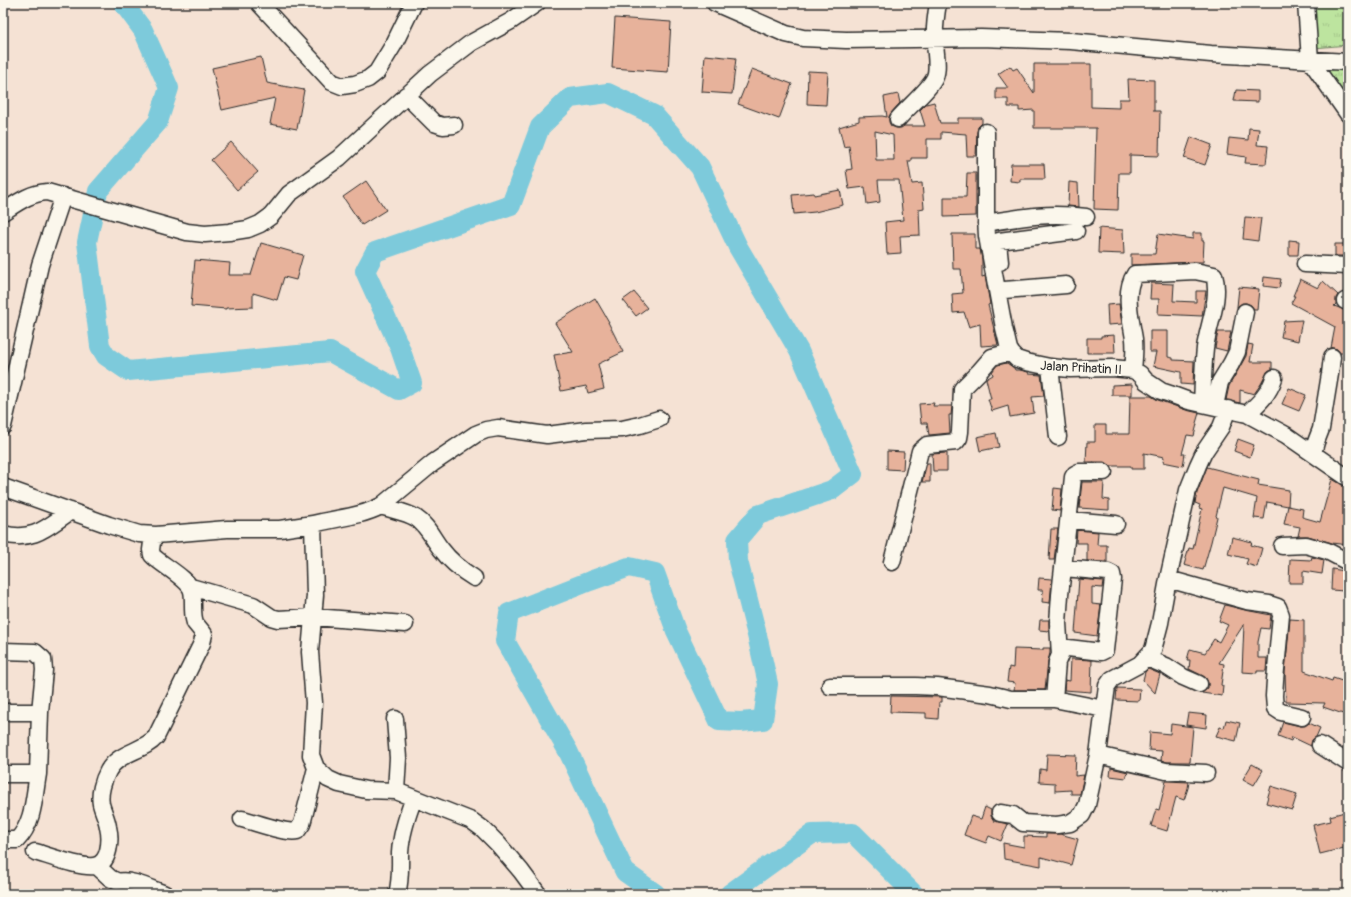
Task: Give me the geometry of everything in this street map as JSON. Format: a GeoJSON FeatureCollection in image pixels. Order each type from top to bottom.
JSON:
{"type":"FeatureCollection","features":[{"type":"Feature","properties":{"kind":"street"},"geometry":{"type":"LineString","coordinates":[[259,3],[332,82],[342,86],[361,82],[377,72],[394,44],[414,3]]}},
{"type":"Feature","properties":{"kind":"street"},"geometry":{"type":"LineString","coordinates":[[3,212],[21,200],[40,192],[47,192],[187,232],[197,233],[234,231],[256,227],[271,216],[289,194],[339,158],[430,74],[482,36],[511,21],[537,3]]}},
{"type":"Feature","properties":{"kind":"street"},"geometry":{"type":"LineString","coordinates":[[715,3],[767,27],[796,37],[846,40],[940,38],[1071,41],[1177,52],[1348,62]]}},
{"type":"Feature","properties":{"kind":"street"},"geometry":{"type":"LineString","coordinates":[[898,119],[926,90],[936,76],[940,38],[936,20],[938,3]]}},
{"type":"Feature","properties":{"kind":"street"},"geometry":{"type":"LineString","coordinates":[[1306,3],[1310,60],[1348,114]]}},
{"type":"Feature","properties":{"kind":"street"},"geometry":{"type":"LineString","coordinates":[[406,95],[434,123],[443,126],[454,125]]}},
{"type":"Feature","properties":{"kind":"street"},"geometry":{"type":"LineString","coordinates":[[986,132],[987,236],[1001,290]]}},
{"type":"Feature","properties":{"kind":"street"},"geometry":{"type":"LineString","coordinates":[[3,426],[40,265],[70,198]]}},
{"type":"Feature","properties":{"kind":"street"},"geometry":{"type":"LineString","coordinates":[[986,223],[1043,214],[1063,214],[1086,217]]}},
{"type":"Feature","properties":{"kind":"street"},"geometry":{"type":"LineString","coordinates":[[892,562],[920,451],[928,445],[956,442],[960,432],[962,389],[990,359],[994,356],[1007,353],[1009,349],[1001,290],[999,241],[1076,231]]}},
{"type":"Feature","properties":{"kind":"street"},"geometry":{"type":"LineString","coordinates":[[1304,264],[1348,266]]}},
{"type":"Feature","properties":{"kind":"street"},"geometry":{"type":"LineString","coordinates":[[1000,813],[1013,815],[1018,820],[1026,824],[1062,825],[1075,821],[1082,815],[1087,805],[1098,755],[1107,686],[1112,679],[1140,664],[1153,650],[1156,642],[1168,579],[1188,490],[1204,452],[1221,427],[1215,406],[1205,346],[1214,309],[1216,282],[1214,275],[1195,271],[1135,274],[1130,281],[1129,290],[1135,356],[1133,370]]}},
{"type":"Feature","properties":{"kind":"street"},"geometry":{"type":"LineString","coordinates":[[1001,290],[1066,285]]}},
{"type":"Feature","properties":{"kind":"street"},"geometry":{"type":"LineString","coordinates":[[1215,406],[1220,382],[1237,352],[1245,312]]}},
{"type":"Feature","properties":{"kind":"street","name":"Jalan Prihatin II"},"geometry":{"type":"LineString","coordinates":[[1009,349],[1017,359],[1035,365],[1070,369],[1112,368],[1133,370],[1161,391],[1189,401],[1247,414],[1286,435],[1348,478]]}},
{"type":"Feature","properties":{"kind":"street"},"geometry":{"type":"LineString","coordinates":[[1314,453],[1321,429],[1332,357]]}},
{"type":"Feature","properties":{"kind":"street"},"geometry":{"type":"LineString","coordinates":[[1050,367],[1058,437]]}},
{"type":"Feature","properties":{"kind":"street"},"geometry":{"type":"LineString","coordinates":[[1247,414],[1263,400],[1272,387],[1274,378]]}},
{"type":"Feature","properties":{"kind":"street"},"geometry":{"type":"LineString","coordinates":[[3,487],[131,532],[153,535],[228,529],[280,529],[352,516],[381,506],[433,463],[455,450],[476,434],[486,430],[498,428],[547,435],[586,430],[622,429],[659,419]]}},
{"type":"Feature","properties":{"kind":"street"},"geometry":{"type":"LineString","coordinates":[[1054,699],[1060,647],[1059,611],[1074,475],[1079,472],[1104,472]]}},
{"type":"Feature","properties":{"kind":"street"},"geometry":{"type":"LineString","coordinates":[[381,506],[410,515],[417,519],[423,524],[453,563],[474,578]]}},
{"type":"Feature","properties":{"kind":"street"},"geometry":{"type":"LineString","coordinates":[[3,534],[15,536],[34,535],[71,511]]}},
{"type":"Feature","properties":{"kind":"street"},"geometry":{"type":"LineString","coordinates":[[1069,520],[1116,524]]}},
{"type":"Feature","properties":{"kind":"street"},"geometry":{"type":"LineString","coordinates":[[313,524],[315,595],[314,617],[310,644],[314,703],[311,747],[312,760],[316,768],[328,779],[366,790],[396,791],[465,818],[478,825],[489,834],[538,894]]}},
{"type":"Feature","properties":{"kind":"street"},"geometry":{"type":"LineString","coordinates":[[153,535],[151,550],[152,555],[191,587],[254,605],[274,618],[283,619],[314,617],[406,624]]}},
{"type":"Feature","properties":{"kind":"street"},"geometry":{"type":"LineString","coordinates":[[1282,546],[1306,545],[1327,551],[1348,562]]}},
{"type":"Feature","properties":{"kind":"street"},"geometry":{"type":"LineString","coordinates":[[1060,647],[1096,651],[1106,650],[1113,579],[1112,574],[1108,572],[1064,568]]}},
{"type":"Feature","properties":{"kind":"street"},"geometry":{"type":"LineString","coordinates":[[1168,579],[1247,601],[1269,604],[1278,607],[1281,615],[1275,680],[1275,708],[1281,712],[1302,717]]}},
{"type":"Feature","properties":{"kind":"street"},"geometry":{"type":"LineString","coordinates":[[35,852],[77,864],[97,866],[103,862],[109,843],[109,827],[101,800],[108,771],[116,761],[147,746],[156,737],[203,639],[203,632],[197,626],[194,619],[193,594],[191,587]]}},
{"type":"Feature","properties":{"kind":"street"},"geometry":{"type":"LineString","coordinates":[[3,651],[35,652],[43,658],[44,670],[40,712],[38,774],[29,822],[24,833],[17,840],[3,840]]}},
{"type":"Feature","properties":{"kind":"street"},"geometry":{"type":"LineString","coordinates":[[1147,658],[1166,666],[1183,678],[1199,684]]}},
{"type":"Feature","properties":{"kind":"street"},"geometry":{"type":"LineString","coordinates":[[830,686],[916,686],[957,689],[1011,699],[1054,699],[1104,709]]}},
{"type":"Feature","properties":{"kind":"street"},"geometry":{"type":"LineString","coordinates":[[3,712],[40,712]]}},
{"type":"Feature","properties":{"kind":"street"},"geometry":{"type":"LineString","coordinates":[[395,719],[398,758],[396,791]]}},
{"type":"Feature","properties":{"kind":"street"},"geometry":{"type":"LineString","coordinates":[[1320,745],[1348,763]]}},
{"type":"Feature","properties":{"kind":"street"},"geometry":{"type":"LineString","coordinates":[[1098,755],[1166,771],[1206,773]]}},
{"type":"Feature","properties":{"kind":"street"},"geometry":{"type":"LineString","coordinates":[[242,819],[282,830],[292,832],[297,831],[302,824],[316,768]]}},
{"type":"Feature","properties":{"kind":"street"},"geometry":{"type":"LineString","coordinates":[[3,774],[38,774]]}},
{"type":"Feature","properties":{"kind":"street"},"geometry":{"type":"LineString","coordinates":[[397,894],[400,880],[400,853],[402,838],[414,798]]}},
{"type":"Feature","properties":{"kind":"street"},"geometry":{"type":"LineString","coordinates":[[97,866],[110,878],[114,888],[121,881],[165,894]]}},
{"type":"Feature","properties":{"kind":"green space"},"geometry":{"type":"Polygon","coordinates":[[[1315,3],[1348,3],[1348,45],[1314,48],[1315,3]]]}},
{"type":"Feature","properties":{"kind":"green space"},"geometry":{"type":"Polygon","coordinates":[[[1348,66],[1348,106],[1321,68],[1348,66]]]}},
{"type":"Feature","properties":{"kind":"building"},"geometry":{"type":"Polygon","coordinates":[[[615,18],[671,22],[668,72],[612,68],[615,18]]]}},
{"type":"Feature","properties":{"kind":"building"},"geometry":{"type":"Polygon","coordinates":[[[705,55],[736,58],[732,94],[702,92],[705,55]]]}},
{"type":"Feature","properties":{"kind":"building"},"geometry":{"type":"Polygon","coordinates":[[[261,57],[267,83],[304,90],[297,129],[270,124],[275,98],[222,110],[212,68],[261,57]]]}},
{"type":"Feature","properties":{"kind":"building"},"geometry":{"type":"Polygon","coordinates":[[[1034,64],[1091,64],[1091,107],[1119,108],[1119,99],[1129,99],[1128,79],[1154,80],[1154,111],[1160,111],[1159,156],[1130,155],[1130,173],[1119,173],[1118,210],[1094,209],[1096,128],[1034,128],[1034,110],[1019,111],[1019,107],[1008,107],[1008,99],[996,99],[996,88],[1008,88],[998,74],[1010,66],[1013,70],[1017,68],[1034,93],[1034,64]]]}},
{"type":"Feature","properties":{"kind":"building"},"geometry":{"type":"Polygon","coordinates":[[[752,69],[792,84],[779,119],[738,104],[752,69]]]}},
{"type":"Feature","properties":{"kind":"building"},"geometry":{"type":"Polygon","coordinates":[[[808,71],[828,72],[826,105],[807,104],[808,71]]]}},
{"type":"Feature","properties":{"kind":"building"},"geometry":{"type":"Polygon","coordinates":[[[1236,90],[1258,91],[1258,102],[1234,101],[1236,90]]]}},
{"type":"Feature","properties":{"kind":"building"},"geometry":{"type":"Polygon","coordinates":[[[898,94],[900,103],[889,117],[891,126],[896,128],[901,128],[904,126],[925,126],[920,110],[926,104],[934,102],[940,123],[958,123],[958,118],[982,118],[982,123],[978,127],[977,132],[976,156],[967,156],[966,134],[941,132],[941,139],[927,139],[927,158],[911,158],[911,161],[908,161],[912,184],[922,183],[924,208],[919,209],[920,235],[900,236],[901,253],[887,254],[885,222],[903,220],[899,180],[878,180],[880,202],[867,204],[865,187],[849,189],[846,170],[852,169],[849,146],[844,147],[839,127],[859,121],[859,117],[887,117],[884,97],[898,94]],[[875,131],[876,160],[894,160],[893,135],[875,131]]]}},
{"type":"Feature","properties":{"kind":"building"},"geometry":{"type":"Polygon","coordinates":[[[1249,128],[1259,129],[1257,145],[1268,146],[1266,164],[1245,163],[1246,157],[1227,154],[1229,138],[1248,140],[1249,128]]]}},
{"type":"Feature","properties":{"kind":"building"},"geometry":{"type":"Polygon","coordinates":[[[1191,137],[1212,145],[1205,165],[1184,158],[1191,137]]]}},
{"type":"Feature","properties":{"kind":"building"},"geometry":{"type":"Polygon","coordinates":[[[231,142],[258,172],[237,190],[211,160],[231,142]]]}},
{"type":"Feature","properties":{"kind":"building"},"geometry":{"type":"Polygon","coordinates":[[[1011,164],[1044,164],[1045,179],[1020,179],[1020,182],[1010,181],[1011,164]]]}},
{"type":"Feature","properties":{"kind":"building"},"geometry":{"type":"Polygon","coordinates":[[[967,173],[976,173],[976,216],[944,217],[944,197],[966,197],[967,173]]]}},
{"type":"Feature","properties":{"kind":"building"},"geometry":{"type":"Polygon","coordinates":[[[366,181],[386,210],[362,225],[343,197],[366,181]]]}},
{"type":"Feature","properties":{"kind":"building"},"geometry":{"type":"Polygon","coordinates":[[[1069,182],[1078,183],[1079,207],[1068,206],[1069,182]]]}},
{"type":"Feature","properties":{"kind":"building"},"geometry":{"type":"Polygon","coordinates":[[[840,190],[843,205],[815,212],[794,214],[792,195],[814,193],[814,195],[840,190]]]}},
{"type":"Feature","properties":{"kind":"building"},"geometry":{"type":"Polygon","coordinates":[[[1245,217],[1261,218],[1258,241],[1243,239],[1245,217]]]}},
{"type":"Feature","properties":{"kind":"building"},"geometry":{"type":"Polygon","coordinates":[[[1099,228],[1123,230],[1124,254],[1098,253],[1099,228]]]}},
{"type":"Feature","properties":{"kind":"building"},"geometry":{"type":"Polygon","coordinates":[[[1193,233],[1202,233],[1202,241],[1204,241],[1203,262],[1131,265],[1131,254],[1155,254],[1158,234],[1193,239],[1193,233]]]}},
{"type":"Feature","properties":{"kind":"building"},"geometry":{"type":"Polygon","coordinates":[[[952,234],[975,234],[975,249],[980,249],[982,259],[982,277],[985,276],[990,304],[988,305],[998,345],[981,346],[980,324],[969,327],[964,312],[953,313],[952,294],[963,293],[961,269],[953,269],[952,234]]]}},
{"type":"Feature","properties":{"kind":"building"},"geometry":{"type":"Polygon","coordinates":[[[1289,240],[1299,241],[1298,255],[1289,255],[1289,240]]]}},
{"type":"Feature","properties":{"kind":"building"},"geometry":{"type":"Polygon","coordinates":[[[261,243],[303,255],[296,280],[284,277],[277,300],[253,293],[253,307],[226,309],[191,306],[195,260],[230,263],[229,275],[251,275],[261,243]]]}},
{"type":"Feature","properties":{"kind":"building"},"geometry":{"type":"Polygon","coordinates":[[[1335,244],[1348,244],[1348,256],[1335,256],[1335,244]]]}},
{"type":"Feature","properties":{"kind":"building"},"geometry":{"type":"Polygon","coordinates":[[[1264,277],[1281,279],[1279,288],[1263,286],[1264,277]]]}},
{"type":"Feature","properties":{"kind":"building"},"geometry":{"type":"Polygon","coordinates":[[[1300,279],[1318,288],[1323,281],[1338,295],[1334,306],[1348,311],[1348,341],[1346,353],[1340,353],[1337,349],[1331,348],[1335,327],[1291,303],[1295,296],[1293,296],[1300,279]]]}},
{"type":"Feature","properties":{"kind":"building"},"geometry":{"type":"Polygon","coordinates":[[[1151,283],[1174,284],[1173,301],[1196,302],[1196,291],[1206,291],[1202,316],[1158,314],[1159,299],[1150,299],[1151,283]]]}},
{"type":"Feature","properties":{"kind":"building"},"geometry":{"type":"Polygon","coordinates":[[[1239,287],[1259,289],[1257,309],[1254,309],[1251,305],[1246,303],[1242,303],[1237,307],[1239,287]]]}},
{"type":"Feature","properties":{"kind":"building"},"geometry":{"type":"Polygon","coordinates":[[[634,292],[647,308],[636,316],[623,300],[634,292]]]}},
{"type":"Feature","properties":{"kind":"building"},"geometry":{"type":"Polygon","coordinates":[[[595,298],[609,322],[623,352],[598,364],[604,389],[588,393],[586,386],[561,391],[554,355],[573,352],[555,323],[595,298]]]}},
{"type":"Feature","properties":{"kind":"building"},"geometry":{"type":"Polygon","coordinates":[[[1119,304],[1122,324],[1108,325],[1107,305],[1119,304]]]}},
{"type":"Feature","properties":{"kind":"building"},"geometry":{"type":"Polygon","coordinates":[[[1302,320],[1298,341],[1281,337],[1284,321],[1302,320]]]}},
{"type":"Feature","properties":{"kind":"building"},"geometry":{"type":"Polygon","coordinates":[[[1150,331],[1168,331],[1168,357],[1173,358],[1173,360],[1194,361],[1193,385],[1181,384],[1181,372],[1153,366],[1156,352],[1150,352],[1150,331]]]}},
{"type":"Feature","properties":{"kind":"building"},"geometry":{"type":"Polygon","coordinates":[[[1218,332],[1231,332],[1227,351],[1215,348],[1218,332]]]}},
{"type":"Feature","properties":{"kind":"building"},"geometry":{"type":"Polygon","coordinates":[[[1114,335],[1115,353],[1087,353],[1087,338],[1101,338],[1101,336],[1114,335]]]}},
{"type":"Feature","properties":{"kind":"building"},"geometry":{"type":"Polygon","coordinates":[[[1248,344],[1253,345],[1250,362],[1272,362],[1272,369],[1268,371],[1254,394],[1240,390],[1240,403],[1226,400],[1229,386],[1246,356],[1248,344]]]}},
{"type":"Feature","properties":{"kind":"building"},"geometry":{"type":"Polygon","coordinates":[[[1007,363],[1015,370],[1028,372],[1029,374],[1041,375],[1044,396],[1032,397],[1034,413],[1010,417],[1008,406],[992,411],[988,399],[991,399],[986,379],[993,375],[992,372],[997,365],[1007,363]]]}},
{"type":"Feature","properties":{"kind":"building"},"geometry":{"type":"Polygon","coordinates":[[[1132,384],[1132,395],[1112,395],[1112,385],[1132,384]]]}},
{"type":"Feature","properties":{"kind":"building"},"geometry":{"type":"Polygon","coordinates":[[[1289,388],[1306,395],[1299,411],[1282,404],[1289,388]]]}},
{"type":"Feature","properties":{"kind":"building"},"geometry":{"type":"Polygon","coordinates":[[[1130,396],[1151,396],[1186,410],[1199,413],[1194,436],[1187,435],[1182,454],[1185,454],[1183,466],[1163,462],[1164,457],[1144,453],[1144,469],[1131,469],[1131,466],[1111,466],[1104,462],[1086,462],[1087,442],[1095,442],[1095,425],[1106,425],[1106,434],[1129,434],[1130,396]]]}},
{"type":"Feature","properties":{"kind":"building"},"geometry":{"type":"Polygon","coordinates":[[[934,403],[933,406],[952,406],[951,415],[949,415],[950,433],[929,435],[927,423],[921,423],[919,404],[934,403]]]}},
{"type":"Feature","properties":{"kind":"building"},"geometry":{"type":"Polygon","coordinates":[[[996,433],[999,447],[980,451],[977,437],[996,433]]]}},
{"type":"Feature","properties":{"kind":"building"},"geometry":{"type":"Polygon","coordinates":[[[1238,439],[1254,445],[1250,457],[1234,451],[1238,439]]]}},
{"type":"Feature","properties":{"kind":"building"},"geometry":{"type":"Polygon","coordinates":[[[887,451],[904,452],[903,470],[887,469],[887,451]]]}},
{"type":"Feature","properties":{"kind":"building"},"geometry":{"type":"Polygon","coordinates":[[[947,453],[947,471],[933,471],[932,454],[947,453]]]}},
{"type":"Feature","properties":{"kind":"building"},"geometry":{"type":"Polygon","coordinates":[[[927,463],[930,463],[930,482],[922,482],[927,463]]]}},
{"type":"Feature","properties":{"kind":"building"},"geometry":{"type":"Polygon","coordinates":[[[1207,467],[1259,480],[1258,485],[1289,490],[1288,506],[1267,502],[1264,519],[1254,518],[1257,498],[1223,488],[1203,570],[1184,565],[1189,548],[1193,549],[1202,509],[1199,508],[1200,505],[1195,503],[1197,493],[1207,467]]]}},
{"type":"Feature","properties":{"kind":"building"},"geometry":{"type":"Polygon","coordinates":[[[1332,479],[1346,487],[1344,495],[1348,496],[1348,545],[1332,543],[1308,536],[1298,536],[1300,527],[1284,524],[1288,506],[1303,509],[1302,517],[1320,522],[1332,479]]]}},
{"type":"Feature","properties":{"kind":"building"},"geometry":{"type":"Polygon","coordinates":[[[1082,482],[1104,482],[1103,499],[1109,500],[1109,510],[1079,508],[1082,482]]]}},
{"type":"Feature","properties":{"kind":"building"},"geometry":{"type":"Polygon","coordinates":[[[1054,488],[1062,489],[1060,511],[1052,510],[1054,488]]]}},
{"type":"Feature","properties":{"kind":"building"},"geometry":{"type":"Polygon","coordinates":[[[1051,529],[1058,529],[1054,560],[1049,560],[1051,529]]]}},
{"type":"Feature","properties":{"kind":"building"},"geometry":{"type":"Polygon","coordinates":[[[1077,530],[1098,532],[1097,545],[1107,545],[1107,562],[1087,561],[1087,543],[1076,543],[1077,530]]]}},
{"type":"Feature","properties":{"kind":"building"},"geometry":{"type":"Polygon","coordinates":[[[1232,537],[1252,542],[1251,545],[1262,548],[1257,567],[1246,564],[1248,559],[1228,554],[1232,537]]]}},
{"type":"Feature","properties":{"kind":"building"},"geometry":{"type":"Polygon","coordinates":[[[1312,557],[1324,560],[1322,574],[1303,571],[1303,583],[1289,583],[1290,559],[1311,560],[1312,557]]]}},
{"type":"Feature","properties":{"kind":"building"},"geometry":{"type":"Polygon","coordinates":[[[1332,569],[1345,571],[1344,591],[1331,590],[1332,569]]]}},
{"type":"Feature","properties":{"kind":"building"},"geometry":{"type":"Polygon","coordinates":[[[1039,578],[1052,579],[1050,603],[1042,602],[1043,590],[1038,590],[1039,578]]]}},
{"type":"Feature","properties":{"kind":"building"},"geometry":{"type":"Polygon","coordinates":[[[1079,579],[1103,581],[1102,588],[1092,587],[1092,604],[1101,605],[1097,636],[1075,633],[1079,579]]]}},
{"type":"Feature","properties":{"kind":"building"},"geometry":{"type":"Polygon","coordinates":[[[1225,605],[1271,615],[1269,629],[1261,628],[1258,642],[1258,658],[1267,658],[1266,671],[1257,671],[1257,673],[1242,672],[1244,624],[1219,663],[1224,664],[1221,685],[1223,686],[1222,696],[1202,693],[1208,688],[1206,678],[1189,669],[1190,660],[1187,660],[1190,649],[1205,653],[1214,639],[1219,642],[1228,625],[1219,621],[1225,605]]]}},
{"type":"Feature","properties":{"kind":"building"},"geometry":{"type":"Polygon","coordinates":[[[1290,619],[1304,620],[1304,671],[1332,681],[1333,678],[1348,683],[1348,701],[1343,714],[1323,707],[1325,703],[1286,702],[1285,672],[1290,619]]]}},
{"type":"Feature","properties":{"kind":"building"},"geometry":{"type":"Polygon","coordinates":[[[1040,620],[1049,620],[1049,631],[1039,630],[1040,620]]]}},
{"type":"Feature","properties":{"kind":"building"},"geometry":{"type":"Polygon","coordinates":[[[1043,648],[1050,648],[1045,690],[1014,690],[1015,683],[1007,682],[1009,667],[1013,668],[1014,649],[1043,650],[1043,648]]]}},
{"type":"Feature","properties":{"kind":"building"},"geometry":{"type":"Polygon","coordinates":[[[1071,659],[1092,660],[1091,692],[1064,690],[1065,680],[1070,681],[1071,659]]]}},
{"type":"Feature","properties":{"kind":"building"},"geometry":{"type":"Polygon","coordinates":[[[1148,669],[1160,674],[1155,693],[1143,680],[1145,672],[1148,669]]]}},
{"type":"Feature","properties":{"kind":"building"},"geometry":{"type":"Polygon","coordinates":[[[1117,688],[1140,689],[1139,701],[1116,700],[1117,688]]]}},
{"type":"Feature","properties":{"kind":"building"},"geometry":{"type":"Polygon","coordinates":[[[891,696],[942,697],[942,702],[939,702],[938,719],[926,718],[926,713],[890,712],[891,696]]]}},
{"type":"Feature","properties":{"kind":"building"},"geometry":{"type":"Polygon","coordinates":[[[1188,713],[1207,715],[1206,728],[1186,725],[1188,713]]]}},
{"type":"Feature","properties":{"kind":"building"},"geometry":{"type":"Polygon","coordinates":[[[1226,720],[1240,723],[1236,741],[1216,736],[1220,727],[1224,728],[1226,720]]]}},
{"type":"Feature","properties":{"kind":"building"},"geometry":{"type":"Polygon","coordinates":[[[1283,722],[1300,726],[1305,726],[1309,723],[1320,728],[1316,737],[1312,740],[1311,746],[1292,737],[1291,741],[1278,736],[1283,722]]]}},
{"type":"Feature","properties":{"kind":"building"},"geometry":{"type":"Polygon","coordinates":[[[1171,724],[1193,727],[1190,762],[1167,762],[1161,760],[1162,751],[1149,750],[1150,732],[1170,734],[1171,724]]]}},
{"type":"Feature","properties":{"kind":"building"},"geometry":{"type":"Polygon","coordinates":[[[1047,754],[1076,755],[1075,776],[1084,775],[1080,794],[1071,794],[1071,790],[1055,791],[1055,783],[1039,782],[1040,769],[1046,770],[1047,754]]]}},
{"type":"Feature","properties":{"kind":"building"},"geometry":{"type":"Polygon","coordinates":[[[1252,764],[1263,770],[1254,785],[1243,779],[1252,764]]]}},
{"type":"Feature","properties":{"kind":"building"},"geometry":{"type":"Polygon","coordinates":[[[1111,768],[1128,772],[1126,778],[1110,776],[1111,768]]]}},
{"type":"Feature","properties":{"kind":"building"},"geometry":{"type":"Polygon","coordinates":[[[1166,781],[1189,782],[1184,800],[1176,797],[1167,831],[1151,826],[1156,809],[1159,810],[1166,781]]]}},
{"type":"Feature","properties":{"kind":"building"},"geometry":{"type":"Polygon","coordinates":[[[1271,786],[1297,794],[1292,810],[1266,803],[1271,786]]]}},
{"type":"Feature","properties":{"kind":"building"},"geometry":{"type":"Polygon","coordinates":[[[985,807],[991,810],[991,816],[994,821],[1008,824],[1001,841],[989,836],[986,843],[964,835],[971,816],[981,819],[985,807]]]}},
{"type":"Feature","properties":{"kind":"building"},"geometry":{"type":"Polygon","coordinates":[[[1348,811],[1348,847],[1320,854],[1313,825],[1331,821],[1330,816],[1348,811]]]}},
{"type":"Feature","properties":{"kind":"building"},"geometry":{"type":"Polygon","coordinates":[[[1046,834],[1060,834],[1078,839],[1071,865],[1041,857],[1041,866],[1004,859],[1003,843],[1024,847],[1024,836],[1046,837],[1046,834]]]}},
{"type":"Feature","properties":{"kind":"waterway"},"geometry":{"type":"LineString","coordinates":[[123,3],[143,30],[169,88],[158,122],[98,191],[87,242],[100,346],[106,356],[128,371],[330,352],[399,390],[412,383],[400,348],[365,271],[375,252],[511,205],[540,127],[570,98],[608,93],[654,115],[700,167],[738,247],[799,351],[853,474],[832,490],[758,515],[737,540],[738,561],[768,684],[763,720],[740,722],[719,721],[676,631],[655,573],[629,567],[509,613],[505,641],[568,751],[625,872],[656,894]]}},
{"type":"Feature","properties":{"kind":"waterway"},"geometry":{"type":"LineString","coordinates":[[729,894],[812,834],[853,833],[914,894]]}}]}
